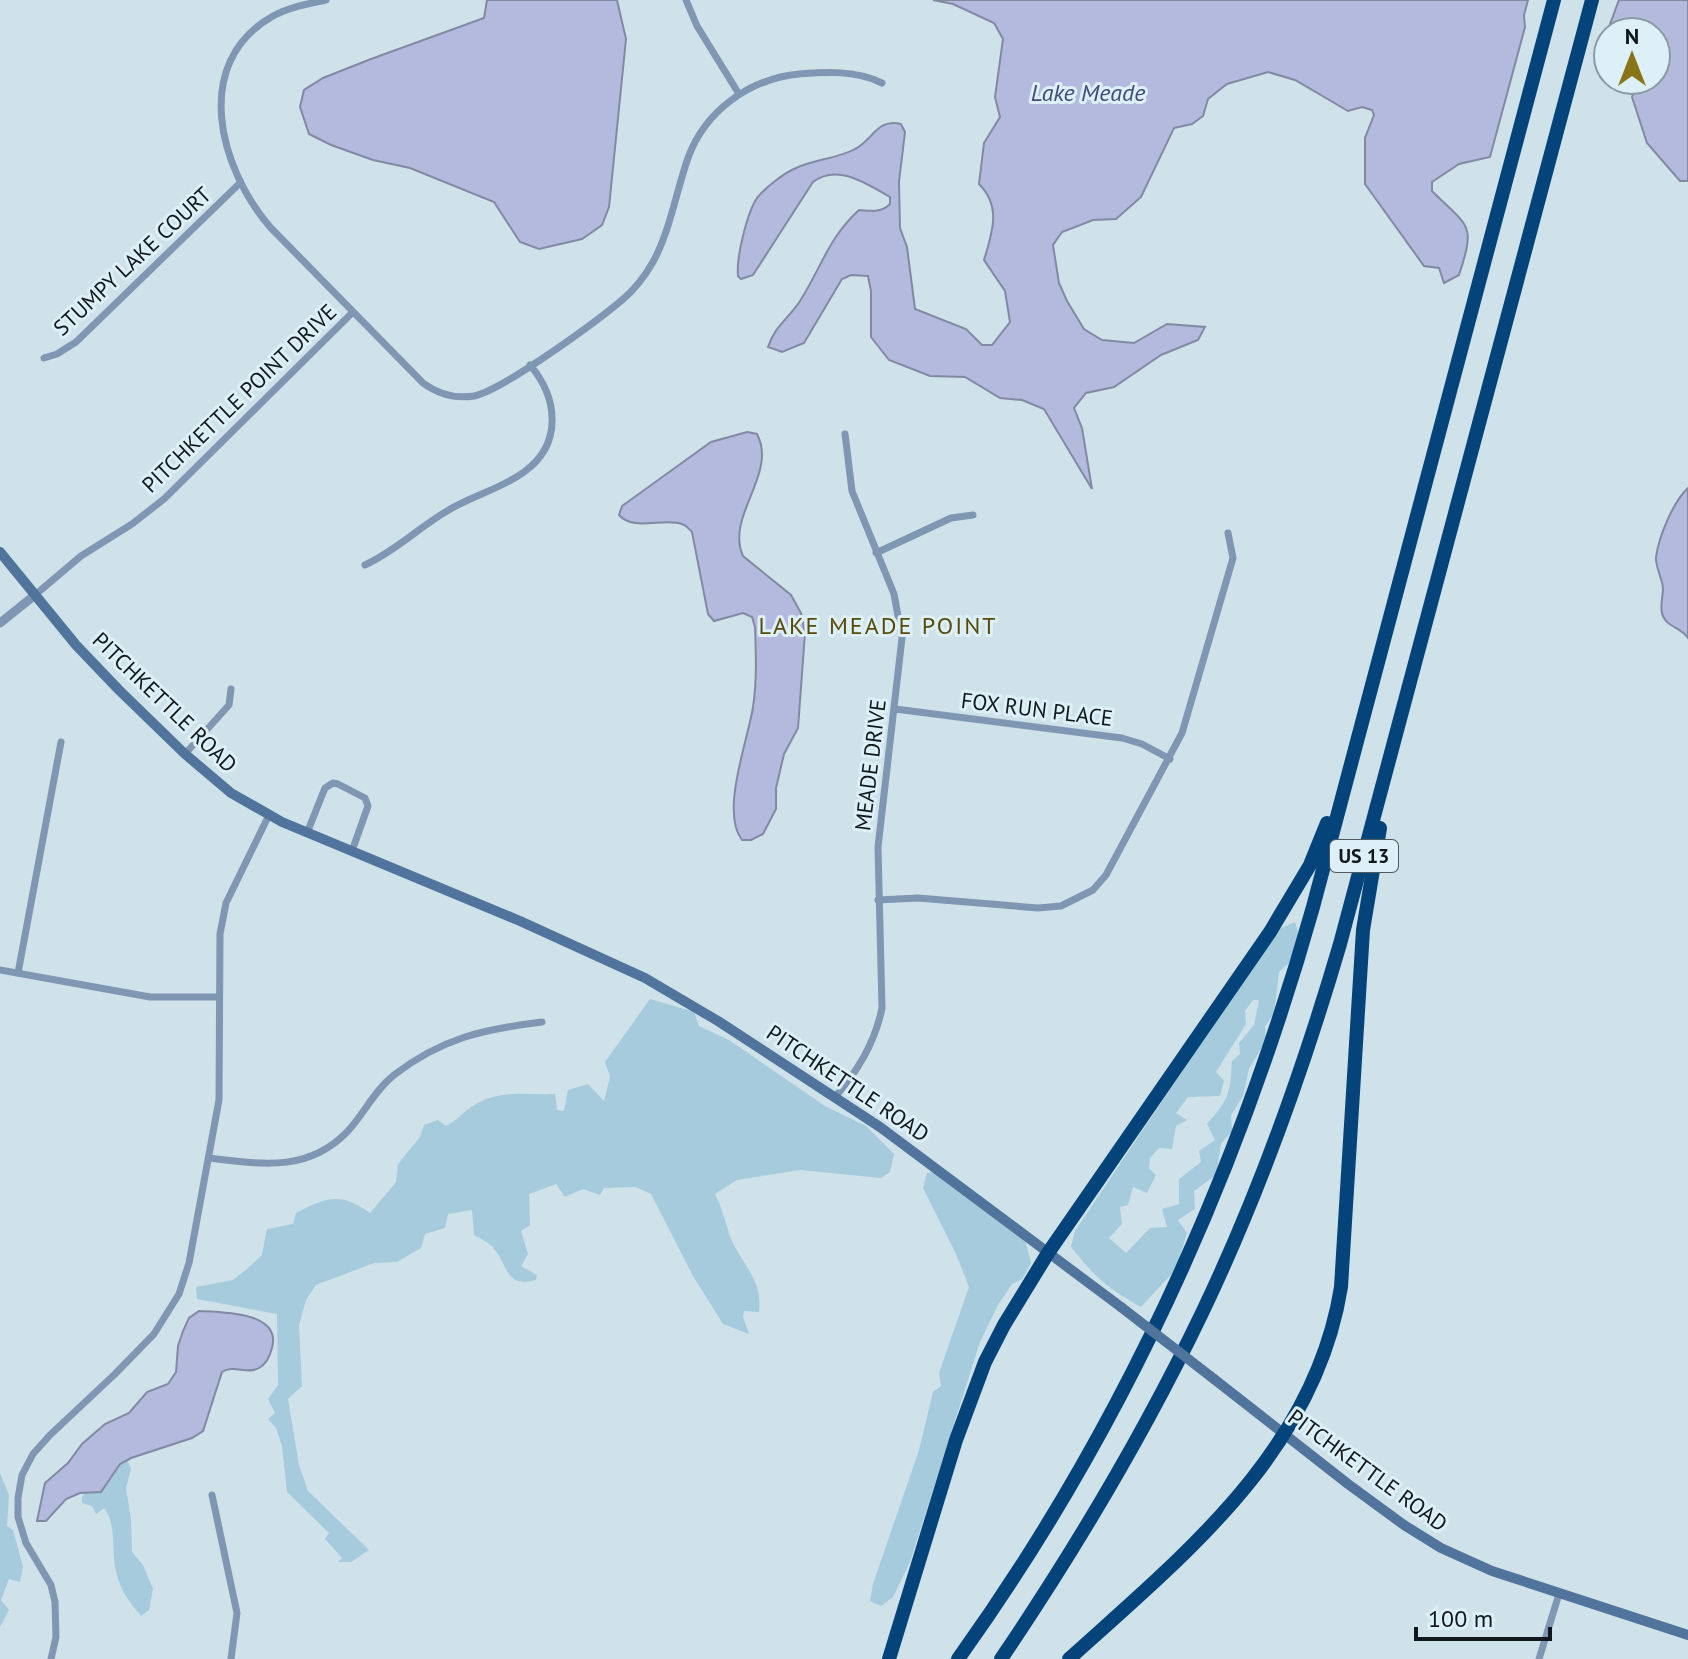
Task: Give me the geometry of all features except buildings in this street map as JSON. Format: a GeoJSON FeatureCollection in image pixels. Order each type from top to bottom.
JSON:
{"type":"FeatureCollection","features":[{"type":"Feature","properties":{"kind":"highway","name":"US 13"},"geometry":{"type":"LineString","coordinates":[[958,1659],[1019,1569],[1090,1452],[1179,1277],[1242,1127],[1292,982],[1554,0]]}},
{"type":"Feature","properties":{"kind":"highway","name":"US 13"},"geometry":{"type":"LineString","coordinates":[[1001,1659],[1077,1545],[1128,1456],[1203,1313],[1279,1131],[1320,1011],[1395,741],[1592,0]]}},
{"type":"Feature","properties":{"kind":"highway"},"geometry":{"type":"LineString","coordinates":[[889,1659],[971,1397],[1004,1325],[1048,1253],[1298,887],[1322,837],[1358,739]]}},
{"type":"Feature","properties":{"kind":"highway"},"geometry":{"type":"LineString","coordinates":[[1069,1659],[1199,1539],[1263,1466],[1285,1435],[1318,1374],[1338,1308],[1363,930],[1395,741]]}},
{"type":"Feature","properties":{"kind":"main road","name":"PITCHKETTLE ROAD"},"geometry":{"type":"LineString","coordinates":[[0,552],[108,679],[185,754],[231,793],[307,833],[624,967],[718,1021],[880,1127],[1421,1537],[1469,1562],[1688,1635]]}},
{"type":"Feature","properties":{"kind":"street"},"geometry":{"type":"LineString","coordinates":[[326,0],[281,12],[261,24],[242,43],[227,70],[221,92],[223,130],[240,183],[270,227],[423,383],[442,394],[464,397],[487,392],[622,300],[643,277],[660,247],[696,141],[713,117],[739,94],[772,79],[813,73],[859,74],[882,83]]}},
{"type":"Feature","properties":{"kind":"street"},"geometry":{"type":"LineString","coordinates":[[686,0],[697,26],[739,94]]}},
{"type":"Feature","properties":{"kind":"street","name":"STUMPY LAKE COURT"},"geometry":{"type":"LineString","coordinates":[[44,358],[76,342],[240,183]]}},
{"type":"Feature","properties":{"kind":"street","name":"PITCHKETTLE POINT DRIVE"},"geometry":{"type":"LineString","coordinates":[[35,595],[81,556],[132,524],[164,499],[353,312]]}},
{"type":"Feature","properties":{"kind":"street"},"geometry":{"type":"LineString","coordinates":[[365,565],[395,550],[446,511],[514,478],[535,463],[552,434],[553,412],[545,384],[530,365]]}},
{"type":"Feature","properties":{"kind":"street","name":"MEADE DRIVE"},"geometry":{"type":"LineString","coordinates":[[835,1097],[868,1051],[879,1024],[882,999],[878,847],[902,658],[900,618],[894,594],[852,491],[845,434]]}},
{"type":"Feature","properties":{"kind":"street"},"geometry":{"type":"LineString","coordinates":[[876,553],[951,518],[973,515]]}},
{"type":"Feature","properties":{"kind":"street"},"geometry":{"type":"LineString","coordinates":[[878,900],[918,898],[1038,908],[1061,906],[1093,890],[1106,875],[1182,733],[1233,558],[1228,533]]}},
{"type":"Feature","properties":{"kind":"street"},"geometry":{"type":"LineString","coordinates":[[0,623],[35,595]]}},
{"type":"Feature","properties":{"kind":"street"},"geometry":{"type":"LineString","coordinates":[[185,754],[229,705],[231,689]]}},
{"type":"Feature","properties":{"kind":"street","name":"FOX RUN PLACE"},"geometry":{"type":"LineString","coordinates":[[895,709],[1122,738],[1142,744],[1170,759]]}},
{"type":"Feature","properties":{"kind":"street"},"geometry":{"type":"LineString","coordinates":[[18,973],[61,742]]}},
{"type":"Feature","properties":{"kind":"street"},"geometry":{"type":"LineString","coordinates":[[307,833],[325,788],[333,783],[338,784],[368,802],[368,810],[352,851]]}},
{"type":"Feature","properties":{"kind":"street"},"geometry":{"type":"LineString","coordinates":[[51,1659],[56,1637],[55,1602],[51,1585],[26,1543],[18,1517],[22,1475],[33,1454],[50,1435],[154,1334],[179,1294],[189,1263],[219,1100],[220,934],[226,903],[269,815]]}},
{"type":"Feature","properties":{"kind":"street"},"geometry":{"type":"LineString","coordinates":[[0,970],[150,997],[219,997]]}},
{"type":"Feature","properties":{"kind":"street"},"geometry":{"type":"LineString","coordinates":[[209,1158],[271,1165],[318,1154],[347,1132],[392,1077],[425,1054],[448,1041],[474,1033],[542,1022]]}},
{"type":"Feature","properties":{"kind":"street"},"geometry":{"type":"LineString","coordinates":[[212,1495],[237,1613],[231,1659]]}},
{"type":"Feature","properties":{"kind":"street"},"geometry":{"type":"LineString","coordinates":[[1539,1659],[1559,1594]]}},
{"type":"Feature","properties":{"kind":"shaded area"},"geometry":{"type":"Polygon","coordinates":[[[1295,922],[1299,935],[1292,960],[1279,972],[1274,1014],[1265,1026],[1266,1040],[1249,1069],[1243,1096],[1231,1115],[1232,1131],[1221,1144],[1216,1175],[1194,1191],[1195,1209],[1178,1220],[1187,1233],[1176,1269],[1141,1307],[1102,1281],[1080,1258],[1071,1247],[1075,1231],[1277,930],[1295,922]],[[1253,1000],[1245,1011],[1246,1024],[1216,1072],[1224,1081],[1220,1096],[1188,1097],[1176,1113],[1187,1120],[1176,1126],[1172,1149],[1159,1148],[1150,1158],[1149,1168],[1156,1175],[1147,1193],[1133,1187],[1128,1205],[1120,1207],[1122,1224],[1109,1238],[1126,1253],[1150,1228],[1167,1227],[1162,1209],[1179,1204],[1179,1179],[1201,1162],[1199,1151],[1215,1140],[1207,1124],[1227,1096],[1232,1061],[1240,1054],[1239,1043],[1254,1025],[1259,1000],[1253,1000]]]}},
{"type":"Feature","properties":{"kind":"shaded area"},"geometry":{"type":"Polygon","coordinates":[[[650,999],[694,1012],[699,1026],[729,1040],[825,1106],[866,1126],[894,1154],[890,1172],[881,1178],[800,1170],[737,1180],[715,1194],[730,1236],[758,1290],[759,1312],[744,1311],[749,1334],[723,1324],[693,1276],[651,1194],[636,1187],[604,1188],[600,1195],[583,1189],[565,1197],[556,1184],[529,1194],[530,1225],[521,1231],[528,1254],[521,1266],[537,1275],[536,1280],[519,1281],[510,1275],[493,1248],[474,1235],[472,1210],[448,1214],[445,1228],[425,1234],[421,1248],[397,1262],[374,1263],[316,1285],[306,1300],[299,1325],[302,1386],[288,1399],[299,1465],[308,1491],[369,1550],[351,1562],[338,1562],[342,1558],[325,1539],[329,1533],[287,1492],[282,1446],[276,1428],[268,1419],[275,1413],[268,1399],[278,1385],[277,1314],[197,1299],[196,1287],[233,1280],[262,1255],[267,1229],[293,1224],[296,1213],[316,1203],[342,1200],[370,1213],[396,1182],[398,1164],[420,1137],[424,1125],[438,1120],[446,1126],[478,1103],[505,1095],[555,1094],[557,1110],[564,1111],[568,1090],[588,1084],[604,1101],[610,1077],[605,1062],[650,999]]]}},
{"type":"Feature","properties":{"kind":"shaded area"},"geometry":{"type":"Polygon","coordinates":[[[934,1172],[1008,1225],[1026,1243],[1031,1263],[1022,1279],[1012,1284],[998,1305],[980,1342],[910,1562],[893,1597],[881,1606],[870,1601],[873,1584],[919,1450],[933,1392],[941,1386],[939,1373],[969,1287],[923,1188],[927,1173],[934,1172]]]}},
{"type":"Feature","properties":{"kind":"shaded area"},"geometry":{"type":"Polygon","coordinates":[[[127,1460],[131,1469],[126,1488],[132,1552],[143,1565],[153,1589],[149,1610],[141,1616],[118,1578],[108,1514],[104,1508],[96,1514],[92,1506],[82,1503],[85,1493],[101,1492],[120,1464],[127,1460]]]}},
{"type":"Feature","properties":{"kind":"shaded area"},"geometry":{"type":"Polygon","coordinates":[[[0,1473],[9,1495],[7,1526],[13,1530],[23,1567],[20,1582],[9,1579],[1,1600],[9,1610],[0,1627],[0,1473]]]}},
{"type":"Feature","properties":{"kind":"water"},"geometry":{"type":"Polygon","coordinates":[[[487,0],[617,0],[626,39],[609,207],[602,225],[582,239],[539,249],[520,242],[494,202],[410,168],[373,160],[309,134],[300,107],[304,90],[323,78],[484,18],[487,0]]]}},
{"type":"Feature","properties":{"kind":"water","name":"Lake Meade"},"geometry":{"type":"Polygon","coordinates":[[[933,0],[1528,0],[1525,27],[1490,157],[1459,164],[1432,182],[1432,191],[1461,220],[1468,235],[1459,275],[1444,283],[1439,268],[1424,266],[1365,184],[1365,138],[1374,115],[1372,110],[1362,107],[1348,111],[1295,80],[1268,72],[1227,84],[1208,99],[1203,116],[1192,124],[1174,128],[1141,197],[1116,219],[1093,220],[1062,232],[1053,245],[1059,283],[1084,329],[1102,340],[1134,343],[1167,324],[1205,327],[1198,340],[1161,355],[1114,387],[1086,393],[1074,408],[1082,428],[1092,489],[1044,409],[1022,400],[1000,398],[965,377],[930,376],[889,360],[871,337],[868,276],[851,275],[842,279],[804,343],[782,352],[768,347],[849,220],[859,210],[876,211],[890,204],[890,197],[872,186],[832,174],[813,182],[753,275],[741,279],[738,276],[746,225],[753,205],[765,189],[796,168],[855,149],[886,124],[901,124],[905,132],[899,182],[900,228],[907,247],[915,309],[966,329],[982,345],[992,345],[1010,322],[1005,291],[984,260],[992,230],[993,211],[979,184],[984,143],[1000,117],[995,97],[1003,39],[994,23],[953,4],[933,0]]]}},
{"type":"Feature","properties":{"kind":"water"},"geometry":{"type":"Polygon","coordinates":[[[1619,0],[1688,0],[1688,181],[1680,181],[1647,143],[1632,97],[1672,96],[1672,16],[1613,16],[1619,0]]]}},
{"type":"Feature","properties":{"kind":"water"},"geometry":{"type":"Polygon","coordinates":[[[747,432],[757,434],[762,449],[757,480],[741,526],[739,541],[743,556],[791,595],[801,613],[805,633],[798,728],[784,754],[776,788],[776,809],[763,834],[751,840],[742,840],[736,828],[734,794],[754,697],[756,647],[752,617],[743,613],[714,621],[708,614],[692,532],[686,526],[674,522],[632,523],[619,515],[622,506],[711,442],[747,432]]]}},
{"type":"Feature","properties":{"kind":"water"},"geometry":{"type":"Polygon","coordinates":[[[1688,488],[1688,638],[1664,618],[1661,607],[1663,588],[1656,561],[1668,520],[1688,488]]]}},
{"type":"Feature","properties":{"kind":"water"},"geometry":{"type":"Polygon","coordinates":[[[199,1311],[248,1316],[268,1327],[273,1336],[266,1362],[254,1370],[231,1369],[222,1372],[203,1431],[192,1438],[131,1458],[120,1464],[101,1492],[80,1493],[66,1499],[46,1521],[37,1521],[45,1483],[68,1463],[82,1444],[105,1424],[129,1413],[147,1392],[168,1384],[176,1372],[178,1346],[183,1331],[189,1318],[199,1311]]]}},
{"type":"Feature","properties":{"kind":"district","name":"LAKE MEADE POINT"},"geometry":{"type":"Point","coordinates":[878,625]}}]}
